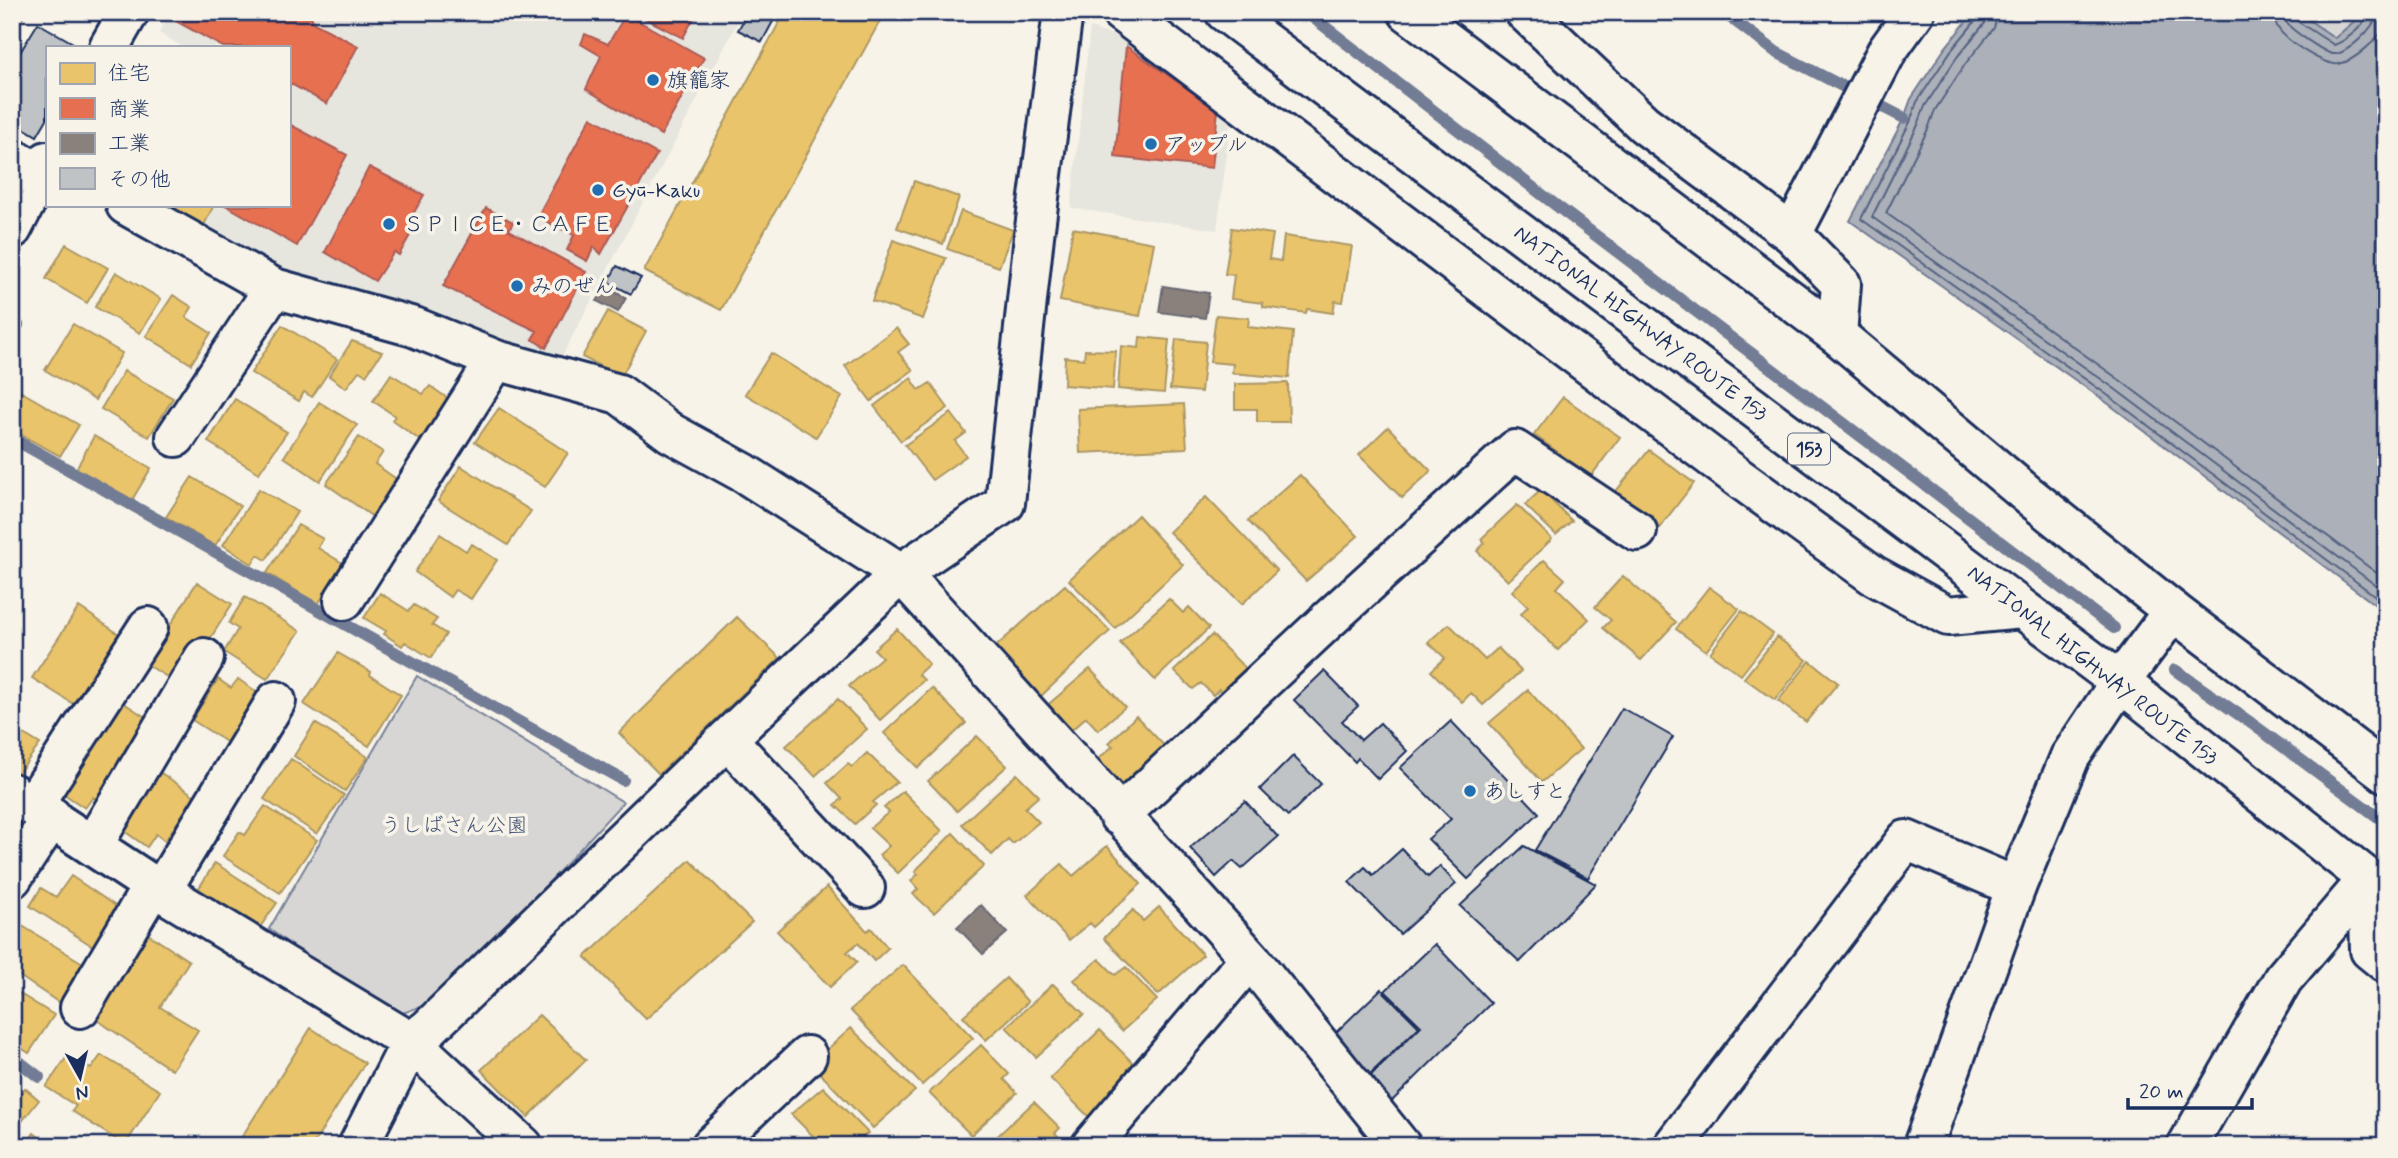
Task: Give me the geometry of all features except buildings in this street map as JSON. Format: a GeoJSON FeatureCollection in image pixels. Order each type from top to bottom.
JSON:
{"type":"FeatureCollection","features":[{"type":"Feature","properties":{"kind":"main road"},"geometry":{"type":"LineString","coordinates":[[110,46],[129,12]]}},
{"type":"Feature","properties":{"kind":"main road"},"geometry":{"type":"LineString","coordinates":[[358,1146],[411,1042],[429,1028],[901,573],[1005,503],[1034,236],[1063,12]]}},
{"type":"Feature","properties":{"kind":"main road"},"geometry":{"type":"LineString","coordinates":[[1121,12],[1706,454],[1873,575],[1948,616],[2022,609]]}},
{"type":"Feature","properties":{"kind":"main road","name":"NATIONAL HIGHWAY ROUTE 153"},"geometry":{"type":"LineString","coordinates":[[1225,12],[2120,682],[2377,886]]}},
{"type":"Feature","properties":{"kind":"main road"},"geometry":{"type":"LineString","coordinates":[[1408,12],[1837,335],[2028,495],[2173,611],[2386,773]]}},
{"type":"Feature","properties":{"kind":"main road"},"geometry":{"type":"LineString","coordinates":[[1525,12],[1644,124],[1792,234],[1841,284],[1837,335]]}},
{"type":"Feature","properties":{"kind":"main road"},"geometry":{"type":"LineString","coordinates":[[1792,234],[1887,51],[1915,12]]}},
{"type":"Feature","properties":{"kind":"main road"},"geometry":{"type":"LineString","coordinates":[[12,229],[34,165]]}},
{"type":"Feature","properties":{"kind":"main road"},"geometry":{"type":"LineString","coordinates":[[128,206],[274,288],[414,327],[496,360],[620,394],[671,433],[744,473],[901,573],[1250,958],[1401,1146]]}},
{"type":"Feature","properties":{"kind":"main road"},"geometry":{"type":"LineString","coordinates":[[176,437],[274,288]]}},
{"type":"Feature","properties":{"kind":"main road"},"geometry":{"type":"LineString","coordinates":[[344,600],[496,360]]}},
{"type":"Feature","properties":{"kind":"main road"},"geometry":{"type":"LineString","coordinates":[[1119,816],[1515,450],[1637,531]]}},
{"type":"Feature","properties":{"kind":"main road"},"geometry":{"type":"LineString","coordinates":[[1923,1146],[2016,887],[2070,757],[2120,682],[2173,611]]}},
{"type":"Feature","properties":{"kind":"main road"},"geometry":{"type":"LineString","coordinates":[[12,878],[33,805],[148,627]]}},
{"type":"Feature","properties":{"kind":"main road"},"geometry":{"type":"LineString","coordinates":[[93,845],[204,657]]}},
{"type":"Feature","properties":{"kind":"main road"},"geometry":{"type":"LineString","coordinates":[[80,1008],[276,701]]}},
{"type":"Feature","properties":{"kind":"main road"},"geometry":{"type":"LineString","coordinates":[[727,739],[865,888]]}},
{"type":"Feature","properties":{"kind":"main road"},"geometry":{"type":"LineString","coordinates":[[33,805],[157,888],[411,1042],[523,1146]]}},
{"type":"Feature","properties":{"kind":"main road"},"geometry":{"type":"LineString","coordinates":[[1673,1146],[1906,841],[2016,887]]}},
{"type":"Feature","properties":{"kind":"main road"},"geometry":{"type":"LineString","coordinates":[[2377,886],[2370,950],[2386,963]]}},
{"type":"Feature","properties":{"kind":"main road"},"geometry":{"type":"LineString","coordinates":[[2187,1146],[2283,979],[2377,886]]}},
{"type":"Feature","properties":{"kind":"main road"},"geometry":{"type":"LineString","coordinates":[[1091,1146],[1250,958]]}},
{"type":"Feature","properties":{"kind":"main road"},"geometry":{"type":"LineString","coordinates":[[711,1146],[807,1056]]}},
{"type":"Feature","properties":{"kind":"shaded area"},"geometry":{"type":"Polygon","coordinates":[[[171,12],[743,12],[561,358],[255,261],[201,233],[214,206],[290,206],[290,46],[181,46],[159,33],[171,12]]]}},
{"type":"Feature","properties":{"kind":"shaded area"},"geometry":{"type":"Polygon","coordinates":[[[1090,28],[1129,40],[1232,112],[1217,230],[1071,208],[1090,28]]]}},
{"type":"Feature","properties":{"kind":"green space"},"geometry":{"type":"Polygon","coordinates":[[[2297,12],[2365,12],[2335,38],[2297,12]]]}},
{"type":"Feature","properties":{"kind":"green space","name":"うしばさん公園"},"geometry":{"type":"Polygon","coordinates":[[[417,676],[623,802],[442,999],[403,1013],[362,997],[269,929],[417,676]]]}},
{"type":"Feature","properties":{"kind":"water"},"geometry":{"type":"Polygon","coordinates":[[[1974,12],[2297,12],[2335,38],[2365,12],[2386,12],[2386,613],[2102,399],[1850,221],[1904,118],[1911,99],[1945,48],[1974,12]]]}},
{"type":"Feature","properties":{"kind":"waterway"},"geometry":{"type":"LineString","coordinates":[[1306,12],[1549,200],[2114,628]]}},
{"type":"Feature","properties":{"kind":"waterway"},"geometry":{"type":"LineString","coordinates":[[1723,12],[1776,52],[1904,118]]}},
{"type":"Feature","properties":{"kind":"waterway"},"geometry":{"type":"LineString","coordinates":[[12,336],[18,325]]}},
{"type":"Feature","properties":{"kind":"waterway"},"geometry":{"type":"LineString","coordinates":[[12,438],[623,780]]}},
{"type":"Feature","properties":{"kind":"waterway"},"geometry":{"type":"LineString","coordinates":[[2175,670],[2386,823]]}},
{"type":"Feature","properties":{"kind":"waterway"},"geometry":{"type":"LineString","coordinates":[[12,1056],[39,1077]]}},
{"type":"Feature","properties":{"kind":"place","name":"旗籠家"},"geometry":{"type":"Point","coordinates":[653,80]}},
{"type":"Feature","properties":{"kind":"place","name":"アップル"},"geometry":{"type":"Point","coordinates":[1151,144]}},
{"type":"Feature","properties":{"kind":"place","name":"Gyū-Kaku"},"geometry":{"type":"Point","coordinates":[598,190]}},
{"type":"Feature","properties":{"kind":"place","name":"ＳＰＩＣＥ・ＣＡＦＥ"},"geometry":{"type":"Point","coordinates":[389,224]}},
{"type":"Feature","properties":{"kind":"place","name":"みのぜん"},"geometry":{"type":"Point","coordinates":[517,286]}},
{"type":"Feature","properties":{"kind":"place","name":"あしすと"},"geometry":{"type":"Point","coordinates":[1470,791]}}]}
